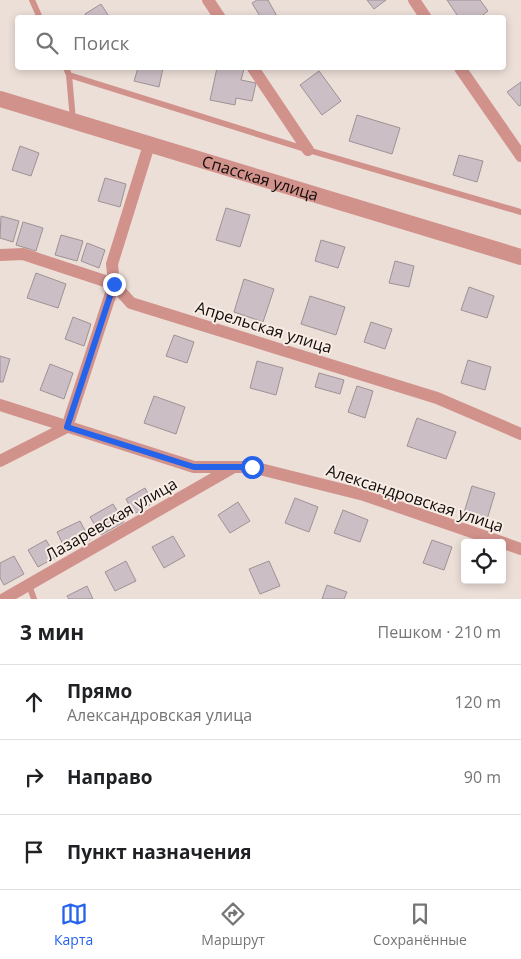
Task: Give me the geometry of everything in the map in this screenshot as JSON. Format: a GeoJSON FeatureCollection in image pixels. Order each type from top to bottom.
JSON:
{"type":"FeatureCollection","features":[{"type":"Feature","properties":{"kind":"street"},"geometry":{"type":"LineString","coordinates":[[208,0],[218,15]]}},
{"type":"Feature","properties":{"kind":"street"},"geometry":{"type":"LineString","coordinates":[[414,0],[424,15]]}},
{"type":"Feature","properties":{"kind":"street"},"geometry":{"type":"LineString","coordinates":[[254,70],[308,150]]}},
{"type":"Feature","properties":{"kind":"street"},"geometry":{"type":"LineString","coordinates":[[461,70],[521,156]]}},
{"type":"Feature","properties":{"kind":"street","name":"Спасская улица"},"geometry":{"type":"LineString","coordinates":[[0,100],[521,256]]}},
{"type":"Feature","properties":{"kind":"street"},"geometry":{"type":"LineString","coordinates":[[0,461],[67,427],[114,284],[112,264],[149,145]]}},
{"type":"Feature","properties":{"kind":"street","name":"Апрельская улица"},"geometry":{"type":"LineString","coordinates":[[0,255],[23,254],[114,284],[131,303],[438,398],[521,434]]}},
{"type":"Feature","properties":{"kind":"street","name":"Александровская улица"},"geometry":{"type":"LineString","coordinates":[[0,405],[194,467],[252,467],[364,495],[521,549]]}},
{"type":"Feature","properties":{"kind":"street","name":"Лазаревская улица"},"geometry":{"type":"LineString","coordinates":[[4,599],[234,467]]}},
{"type":"Feature","properties":{"kind":"lane"},"geometry":{"type":"LineString","coordinates":[[32,0],[39,15]]}},
{"type":"Feature","properties":{"kind":"lane"},"geometry":{"type":"LineString","coordinates":[[67,70],[70,75],[73,122]]}},
{"type":"Feature","properties":{"kind":"lane"},"geometry":{"type":"LineString","coordinates":[[70,75],[308,150],[521,212]]}},
{"type":"Feature","properties":{"kind":"lane"},"geometry":{"type":"LineString","coordinates":[[29,586],[34,599]]}},
{"type":"Feature","properties":{"kind":"building"},"geometry":{"type":"Polygon","coordinates":[[[257,0],[268,0],[276,15],[259,15],[252,3],[257,0]]]}},
{"type":"Feature","properties":{"kind":"building"},"geometry":{"type":"Polygon","coordinates":[[[367,0],[386,0],[374,9],[367,0]]]}},
{"type":"Feature","properties":{"kind":"building"},"geometry":{"type":"Polygon","coordinates":[[[447,0],[480,0],[488,11],[483,15],[457,15],[447,0]]]}},
{"type":"Feature","properties":{"kind":"building"},"geometry":{"type":"Polygon","coordinates":[[[101,4],[108,15],[86,15],[101,4]]]}},
{"type":"Feature","properties":{"kind":"building"},"geometry":{"type":"Polygon","coordinates":[[[137,70],[163,70],[159,87],[134,81],[137,70]]]}},
{"type":"Feature","properties":{"kind":"building"},"geometry":{"type":"Polygon","coordinates":[[[217,70],[244,70],[241,80],[256,83],[252,101],[236,98],[235,105],[210,100],[217,70]]]}},
{"type":"Feature","properties":{"kind":"building"},"geometry":{"type":"Polygon","coordinates":[[[319,71],[341,101],[322,115],[300,85],[319,71]]]}},
{"type":"Feature","properties":{"kind":"building"},"geometry":{"type":"Polygon","coordinates":[[[521,82],[521,105],[519,106],[507,92],[521,82]]]}},
{"type":"Feature","properties":{"kind":"building"},"geometry":{"type":"Polygon","coordinates":[[[357,115],[400,128],[392,154],[349,141],[357,115]]]}},
{"type":"Feature","properties":{"kind":"building"},"geometry":{"type":"Polygon","coordinates":[[[20,146],[39,153],[31,176],[12,170],[20,146]]]}},
{"type":"Feature","properties":{"kind":"building"},"geometry":{"type":"Polygon","coordinates":[[[459,155],[483,161],[477,182],[453,175],[459,155]]]}},
{"type":"Feature","properties":{"kind":"building"},"geometry":{"type":"Polygon","coordinates":[[[105,178],[126,184],[120,207],[98,201],[105,178]]]}},
{"type":"Feature","properties":{"kind":"building"},"geometry":{"type":"Polygon","coordinates":[[[226,208],[250,215],[240,247],[216,240],[226,208]]]}},
{"type":"Feature","properties":{"kind":"building"},"geometry":{"type":"Polygon","coordinates":[[[1,216],[19,221],[13,242],[0,238],[1,216]]]}},
{"type":"Feature","properties":{"kind":"building"},"geometry":{"type":"Polygon","coordinates":[[[23,222],[43,228],[36,251],[16,245],[23,222]]]}},
{"type":"Feature","properties":{"kind":"building"},"geometry":{"type":"Polygon","coordinates":[[[61,235],[83,241],[77,261],[55,255],[61,235]]]}},
{"type":"Feature","properties":{"kind":"building"},"geometry":{"type":"Polygon","coordinates":[[[321,240],[345,247],[338,268],[315,261],[321,240]]]}},
{"type":"Feature","properties":{"kind":"building"},"geometry":{"type":"Polygon","coordinates":[[[87,243],[105,250],[99,268],[81,261],[87,243]]]}},
{"type":"Feature","properties":{"kind":"building"},"geometry":{"type":"Polygon","coordinates":[[[395,261],[414,266],[409,287],[389,283],[395,261]]]}},
{"type":"Feature","properties":{"kind":"building"},"geometry":{"type":"Polygon","coordinates":[[[36,273],[66,284],[58,308],[27,298],[36,273]]]}},
{"type":"Feature","properties":{"kind":"building"},"geometry":{"type":"Polygon","coordinates":[[[244,279],[274,289],[263,322],[234,312],[244,279]]]}},
{"type":"Feature","properties":{"kind":"building"},"geometry":{"type":"Polygon","coordinates":[[[469,287],[494,296],[487,318],[461,310],[469,287]]]}},
{"type":"Feature","properties":{"kind":"building"},"geometry":{"type":"Polygon","coordinates":[[[310,296],[345,307],[336,335],[301,324],[310,296]]]}},
{"type":"Feature","properties":{"kind":"building"},"geometry":{"type":"Polygon","coordinates":[[[73,317],[91,324],[84,346],[65,339],[73,317]]]}},
{"type":"Feature","properties":{"kind":"building"},"geometry":{"type":"Polygon","coordinates":[[[371,322],[392,329],[385,349],[364,342],[371,322]]]}},
{"type":"Feature","properties":{"kind":"building"},"geometry":{"type":"Polygon","coordinates":[[[174,335],[194,342],[187,363],[166,356],[174,335]]]}},
{"type":"Feature","properties":{"kind":"building"},"geometry":{"type":"Polygon","coordinates":[[[0,356],[10,359],[3,382],[0,382],[0,356]]]}},
{"type":"Feature","properties":{"kind":"building"},"geometry":{"type":"Polygon","coordinates":[[[468,360],[491,367],[485,390],[461,383],[468,360]]]}},
{"type":"Feature","properties":{"kind":"building"},"geometry":{"type":"Polygon","coordinates":[[[257,361],[283,368],[276,395],[250,388],[257,361]]]}},
{"type":"Feature","properties":{"kind":"building"},"geometry":{"type":"Polygon","coordinates":[[[50,364],[73,373],[64,399],[40,390],[50,364]]]}},
{"type":"Feature","properties":{"kind":"building"},"geometry":{"type":"Polygon","coordinates":[[[319,373],[344,380],[340,394],[315,387],[319,373]]]}},
{"type":"Feature","properties":{"kind":"building"},"geometry":{"type":"Polygon","coordinates":[[[357,386],[373,391],[365,418],[348,412],[357,386]]]}},
{"type":"Feature","properties":{"kind":"building"},"geometry":{"type":"Polygon","coordinates":[[[154,396],[185,407],[176,434],[144,423],[154,396]]]}},
{"type":"Feature","properties":{"kind":"building"},"geometry":{"type":"Polygon","coordinates":[[[417,418],[456,432],[446,459],[407,446],[417,418]]]}},
{"type":"Feature","properties":{"kind":"building"},"geometry":{"type":"Polygon","coordinates":[[[472,486],[495,493],[486,523],[463,516],[472,486]]]}},
{"type":"Feature","properties":{"kind":"building"},"geometry":{"type":"Polygon","coordinates":[[[145,488],[153,503],[134,514],[126,499],[145,488]]]}},
{"type":"Feature","properties":{"kind":"building"},"geometry":{"type":"Polygon","coordinates":[[[295,498],[318,507],[309,532],[285,523],[295,498]]]}},
{"type":"Feature","properties":{"kind":"building"},"geometry":{"type":"Polygon","coordinates":[[[238,502],[250,521],[230,533],[218,515],[238,502]]]}},
{"type":"Feature","properties":{"kind":"building"},"geometry":{"type":"Polygon","coordinates":[[[113,504],[124,522],[101,535],[90,517],[113,504]]]}},
{"type":"Feature","properties":{"kind":"building"},"geometry":{"type":"Polygon","coordinates":[[[343,510],[368,520],[360,542],[334,533],[343,510]]]}},
{"type":"Feature","properties":{"kind":"building"},"geometry":{"type":"Polygon","coordinates":[[[80,521],[90,540],[66,551],[57,532],[80,521]]]}},
{"type":"Feature","properties":{"kind":"building"},"geometry":{"type":"Polygon","coordinates":[[[173,536],[185,556],[164,568],[152,547],[173,536]]]}},
{"type":"Feature","properties":{"kind":"building"},"geometry":{"type":"Polygon","coordinates":[[[46,540],[56,557],[38,567],[28,550],[46,540]]]}},
{"type":"Feature","properties":{"kind":"building"},"geometry":{"type":"Polygon","coordinates":[[[432,540],[452,547],[444,570],[423,563],[432,540]]]}},
{"type":"Feature","properties":{"kind":"building"},"geometry":{"type":"Polygon","coordinates":[[[14,556],[24,574],[4,585],[0,578],[0,563],[14,556]]]}},
{"type":"Feature","properties":{"kind":"building"},"geometry":{"type":"Polygon","coordinates":[[[126,561],[136,581],[115,591],[105,572],[126,561]]]}},
{"type":"Feature","properties":{"kind":"building"},"geometry":{"type":"Polygon","coordinates":[[[269,561],[280,586],[260,594],[249,569],[269,561]]]}},
{"type":"Feature","properties":{"kind":"building"},"geometry":{"type":"Polygon","coordinates":[[[327,585],[347,592],[344,599],[322,599],[327,585]]]}},
{"type":"Feature","properties":{"kind":"building"},"geometry":{"type":"Polygon","coordinates":[[[87,586],[93,599],[69,599],[67,596],[87,586]]]}},
{"type":"Feature","properties":{"kind":"route"},"geometry":{"type":"LineString","coordinates":[[114,284],[67,427],[194,467],[252,467]]}}]}
